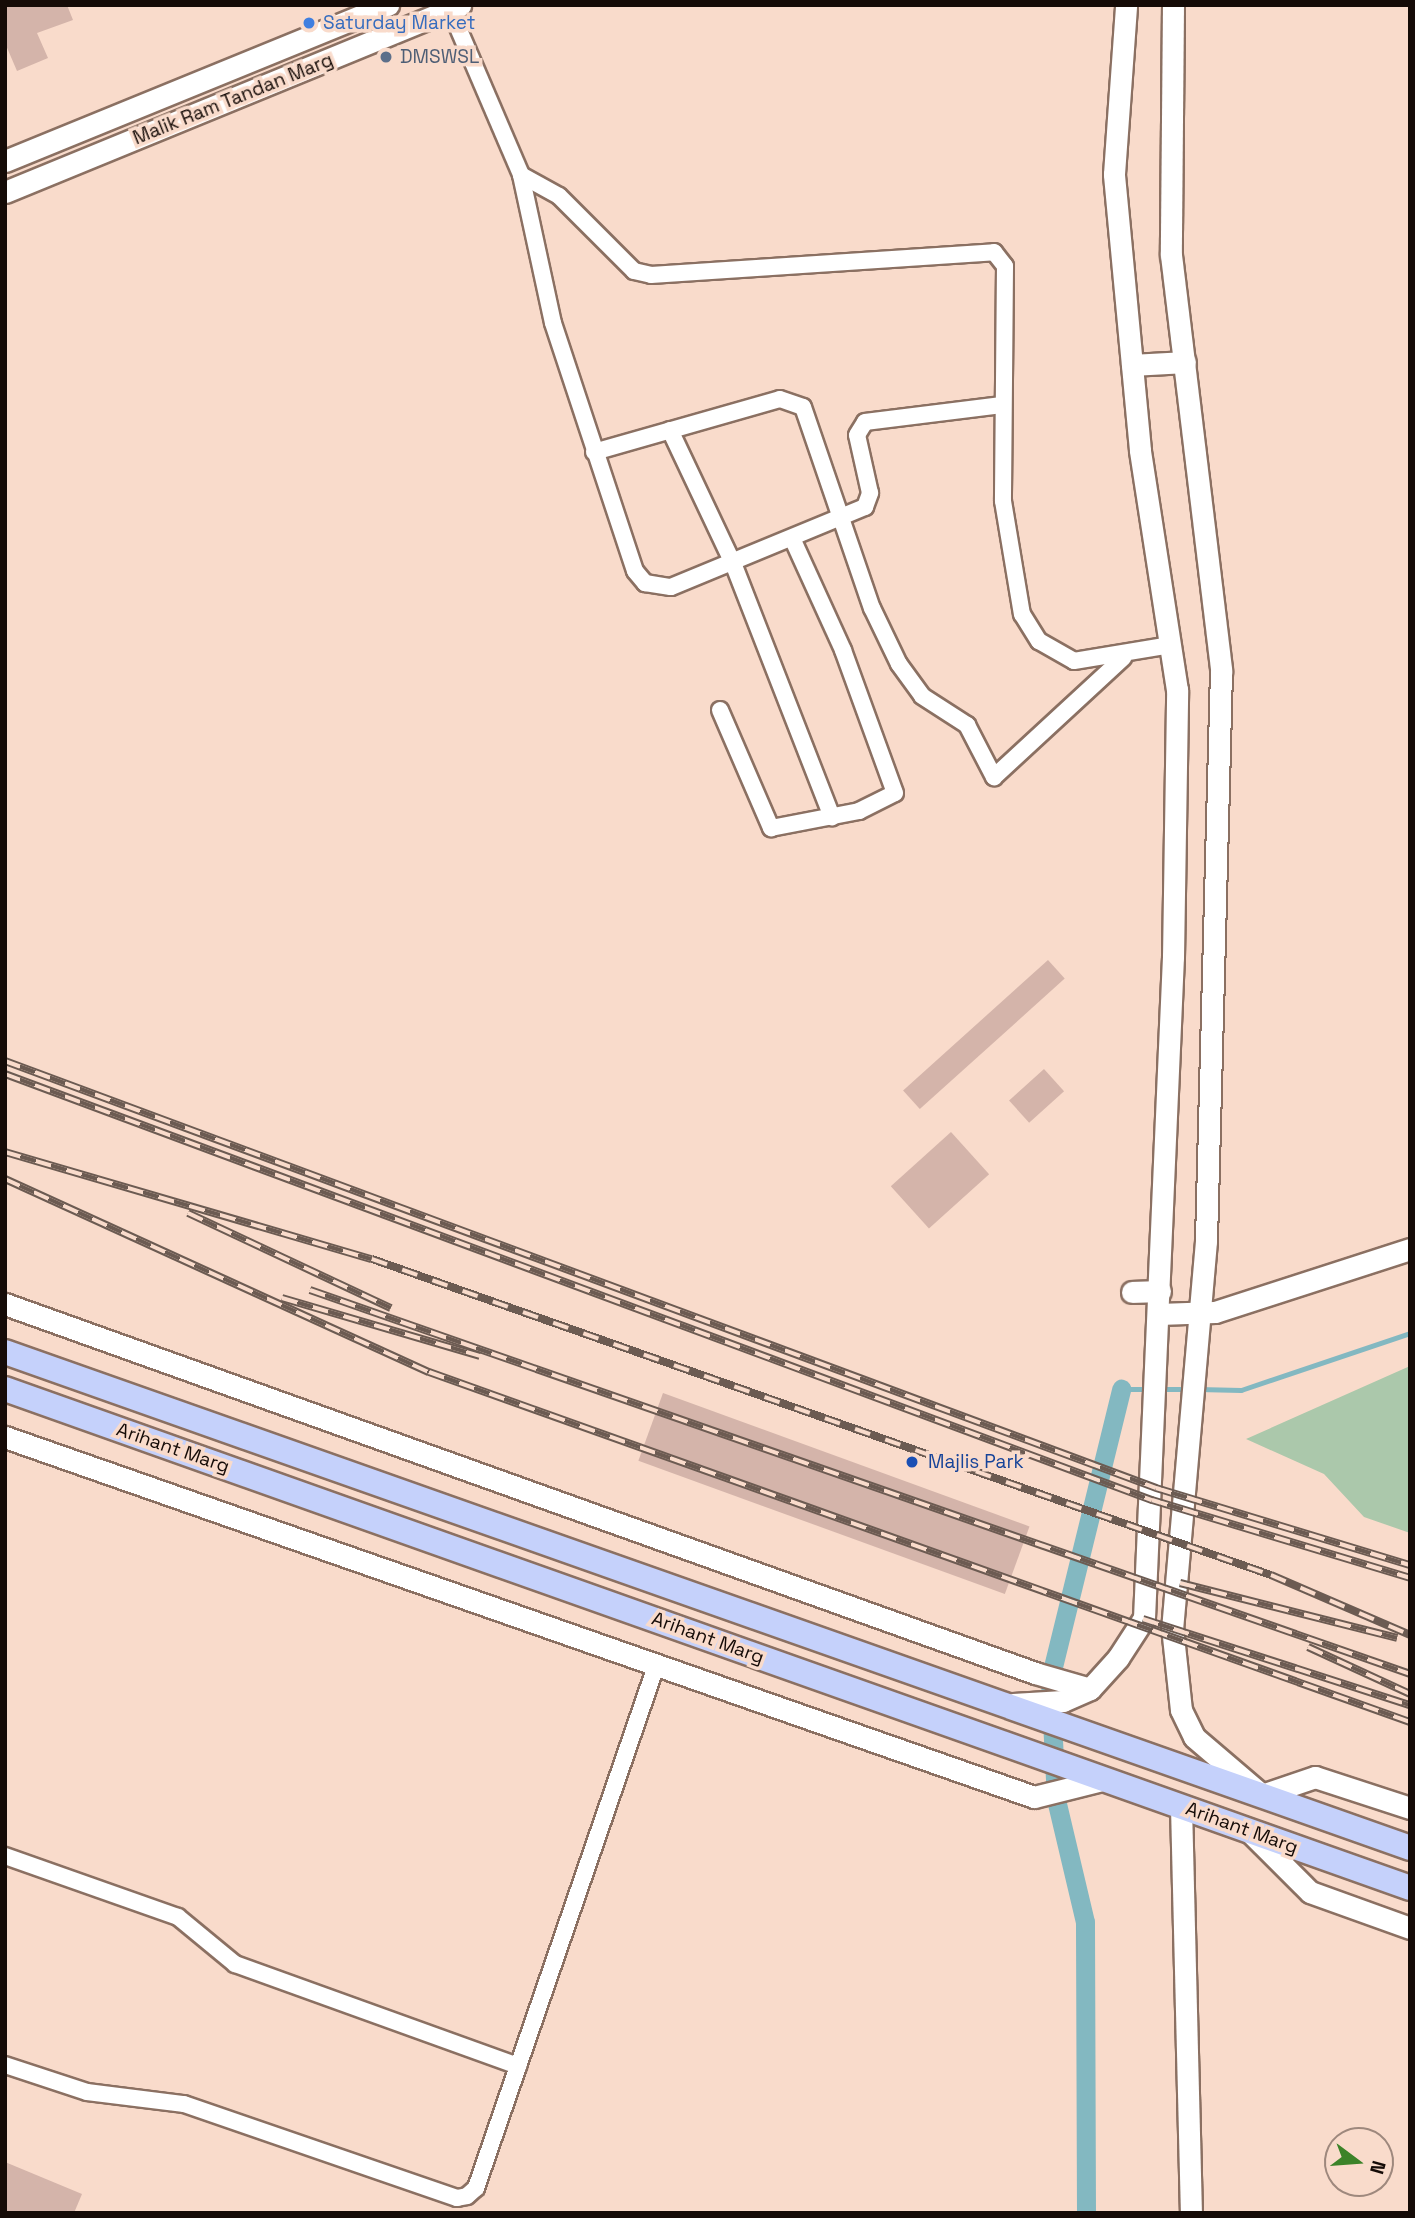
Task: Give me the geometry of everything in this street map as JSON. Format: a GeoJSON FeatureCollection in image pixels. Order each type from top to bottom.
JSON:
{"type":"FeatureCollection","features":[{"type":"Feature","properties":{"kind":"main road","name":"Arihant Marg"},"geometry":{"type":"LineString","coordinates":[[5,1352],[1410,1848]]}},
{"type":"Feature","properties":{"kind":"main road","name":"Arihant Marg"},"geometry":{"type":"LineString","coordinates":[[5,1390],[387,1523],[1410,1888]]}},
{"type":"Feature","properties":{"kind":"main road"},"geometry":{"type":"LineString","coordinates":[[387,1523],[398,1490]]}},
{"type":"Feature","properties":{"kind":"street","name":"Malik Ram Tandan Marg"},"geometry":{"type":"LineString","coordinates":[[5,161],[388,5]]}},
{"type":"Feature","properties":{"kind":"street"},"geometry":{"type":"LineString","coordinates":[[1008,1707],[1063,1701],[1080,1687],[1144,1618],[1160,1291],[1175,851],[1177,690],[1132,365],[1114,174],[1126,5]]}},
{"type":"Feature","properties":{"kind":"street"},"geometry":{"type":"LineString","coordinates":[[1173,5],[1171,255],[1221,671],[1202,1314],[1172,1627],[1181,1710],[1194,1737],[1262,1795],[1315,1777],[1410,1808]]}},
{"type":"Feature","properties":{"kind":"street","name":"Malik Ram Tandan Marg"},"geometry":{"type":"LineString","coordinates":[[5,192],[453,7]]}},
{"type":"Feature","properties":{"kind":"street"},"geometry":{"type":"LineString","coordinates":[[453,7],[521,175],[554,323],[635,571],[645,583],[671,587],[840,519],[869,501],[857,435],[865,422],[1002,405]]}},
{"type":"Feature","properties":{"kind":"street"},"geometry":{"type":"LineString","coordinates":[[521,175],[559,196],[619,260],[651,275],[994,252],[1005,267],[1003,501],[1022,614],[1056,653],[1090,663],[1171,645]]}},
{"type":"Feature","properties":{"kind":"street"},"geometry":{"type":"LineString","coordinates":[[1132,365],[1185,362]]}},
{"type":"Feature","properties":{"kind":"street"},"geometry":{"type":"LineString","coordinates":[[594,452],[793,400],[807,414],[840,519],[899,663],[922,696],[967,726],[994,777],[1123,657]]}},
{"type":"Feature","properties":{"kind":"street"},"geometry":{"type":"LineString","coordinates":[[670,430],[733,563],[832,817]]}},
{"type":"Feature","properties":{"kind":"street"},"geometry":{"type":"LineString","coordinates":[[720,710],[763,822],[779,830],[887,802],[895,786],[792,538]]}},
{"type":"Feature","properties":{"kind":"street"},"geometry":{"type":"LineString","coordinates":[[1159,1314],[1202,1314],[1410,1249]]}},
{"type":"Feature","properties":{"kind":"street"},"geometry":{"type":"LineString","coordinates":[[1132,1292],[1160,1291]]}},
{"type":"Feature","properties":{"kind":"street"},"geometry":{"type":"LineString","coordinates":[[5,1304],[1035,1674],[1080,1687]]}},
{"type":"Feature","properties":{"kind":"street"},"geometry":{"type":"LineString","coordinates":[[5,1437],[1034,1797],[1099,1779]]}},
{"type":"Feature","properties":{"kind":"street"},"geometry":{"type":"LineString","coordinates":[[5,2065],[87,2092],[184,2104],[457,2198],[476,2188],[656,1666]]}},
{"type":"Feature","properties":{"kind":"street"},"geometry":{"type":"LineString","coordinates":[[1181,1806],[1191,2213]]}},
{"type":"Feature","properties":{"kind":"street"},"geometry":{"type":"LineString","coordinates":[[1248,1830],[1310,1892],[1410,1928]]}},
{"type":"Feature","properties":{"kind":"street"},"geometry":{"type":"LineString","coordinates":[[5,1856],[178,1917],[235,1964],[518,2066]]}},
{"type":"Feature","properties":{"kind":"green space"},"geometry":{"type":"Polygon","coordinates":[[[1410,1366],[1410,1533],[1364,1517],[1324,1474],[1246,1439],[1410,1366]]]}},
{"type":"Feature","properties":{"kind":"building"},"geometry":{"type":"Polygon","coordinates":[[[5,5],[67,5],[73,20],[37,33],[48,58],[17,71],[5,43],[5,5]]]}},
{"type":"Feature","properties":{"kind":"building"},"geometry":{"type":"Polygon","coordinates":[[[1048,960],[1065,979],[920,1109],[903,1090],[1048,960]]]}},
{"type":"Feature","properties":{"kind":"building"},"geometry":{"type":"Polygon","coordinates":[[[1044,1069],[1064,1091],[1029,1123],[1009,1100],[1044,1069]]]}},
{"type":"Feature","properties":{"kind":"building"},"geometry":{"type":"Polygon","coordinates":[[[951,1132],[989,1174],[929,1229],[891,1186],[951,1132]]]}},
{"type":"Feature","properties":{"kind":"building"},"geometry":{"type":"Polygon","coordinates":[[[663,1393],[1029,1526],[1005,1594],[638,1461],[663,1393]]]}},
{"type":"Feature","properties":{"kind":"building"},"geometry":{"type":"Polygon","coordinates":[[[5,2162],[82,2194],[74,2213],[5,2213],[5,2162]]]}},
{"type":"Feature","properties":{"kind":"waterway"},"geometry":{"type":"LineString","coordinates":[[1198,1389],[1241,1390],[1410,1333]]}},
{"type":"Feature","properties":{"kind":"waterway"},"geometry":{"type":"LineString","coordinates":[[1121,1389],[1150,1389]]}},
{"type":"Feature","properties":{"kind":"waterway"},"geometry":{"type":"LineString","coordinates":[[1086,2213],[1085,1922],[1056,1799],[1050,1679],[1121,1389]]}},
{"type":"Feature","properties":{"kind":"waterway"},"geometry":{"type":"LineString","coordinates":[[1160,1389],[1188,1389]]}},
{"type":"Feature","properties":{"kind":"railway"},"geometry":{"type":"LineString","coordinates":[[5,1061],[1156,1488],[1410,1565]]}},
{"type":"Feature","properties":{"kind":"railway"},"geometry":{"type":"LineString","coordinates":[[5,1074],[1152,1500],[1410,1578]]}},
{"type":"Feature","properties":{"kind":"railway"},"geometry":{"type":"LineString","coordinates":[[5,1152],[372,1259],[1271,1575],[1410,1635]]}},
{"type":"Feature","properties":{"kind":"railway"},"geometry":{"type":"LineString","coordinates":[[5,1179],[429,1372],[1410,1722]]}},
{"type":"Feature","properties":{"kind":"railway"},"geometry":{"type":"LineString","coordinates":[[188,1213],[391,1308]]}},
{"type":"Feature","properties":{"kind":"railway"},"geometry":{"type":"LineString","coordinates":[[310,1290],[1410,1674]]}},
{"type":"Feature","properties":{"kind":"railway"},"geometry":{"type":"LineString","coordinates":[[282,1298],[480,1356]]}},
{"type":"Feature","properties":{"kind":"railway"},"geometry":{"type":"LineString","coordinates":[[1180,1583],[1397,1638]]}},
{"type":"Feature","properties":{"kind":"railway"},"geometry":{"type":"LineString","coordinates":[[1143,1619],[1410,1705]]}},
{"type":"Feature","properties":{"kind":"railway"},"geometry":{"type":"LineString","coordinates":[[1308,1647],[1410,1694]]}},
{"type":"Feature","properties":{"kind":"place","name":"Saturday Market"},"geometry":{"type":"Point","coordinates":[309,23]}},
{"type":"Feature","properties":{"kind":"place","name":"DMSWSL"},"geometry":{"type":"Point","coordinates":[386,57]}},
{"type":"Feature","properties":{"kind":"place","name":"Majlis Park"},"geometry":{"type":"Point","coordinates":[912,1462]}}]}
